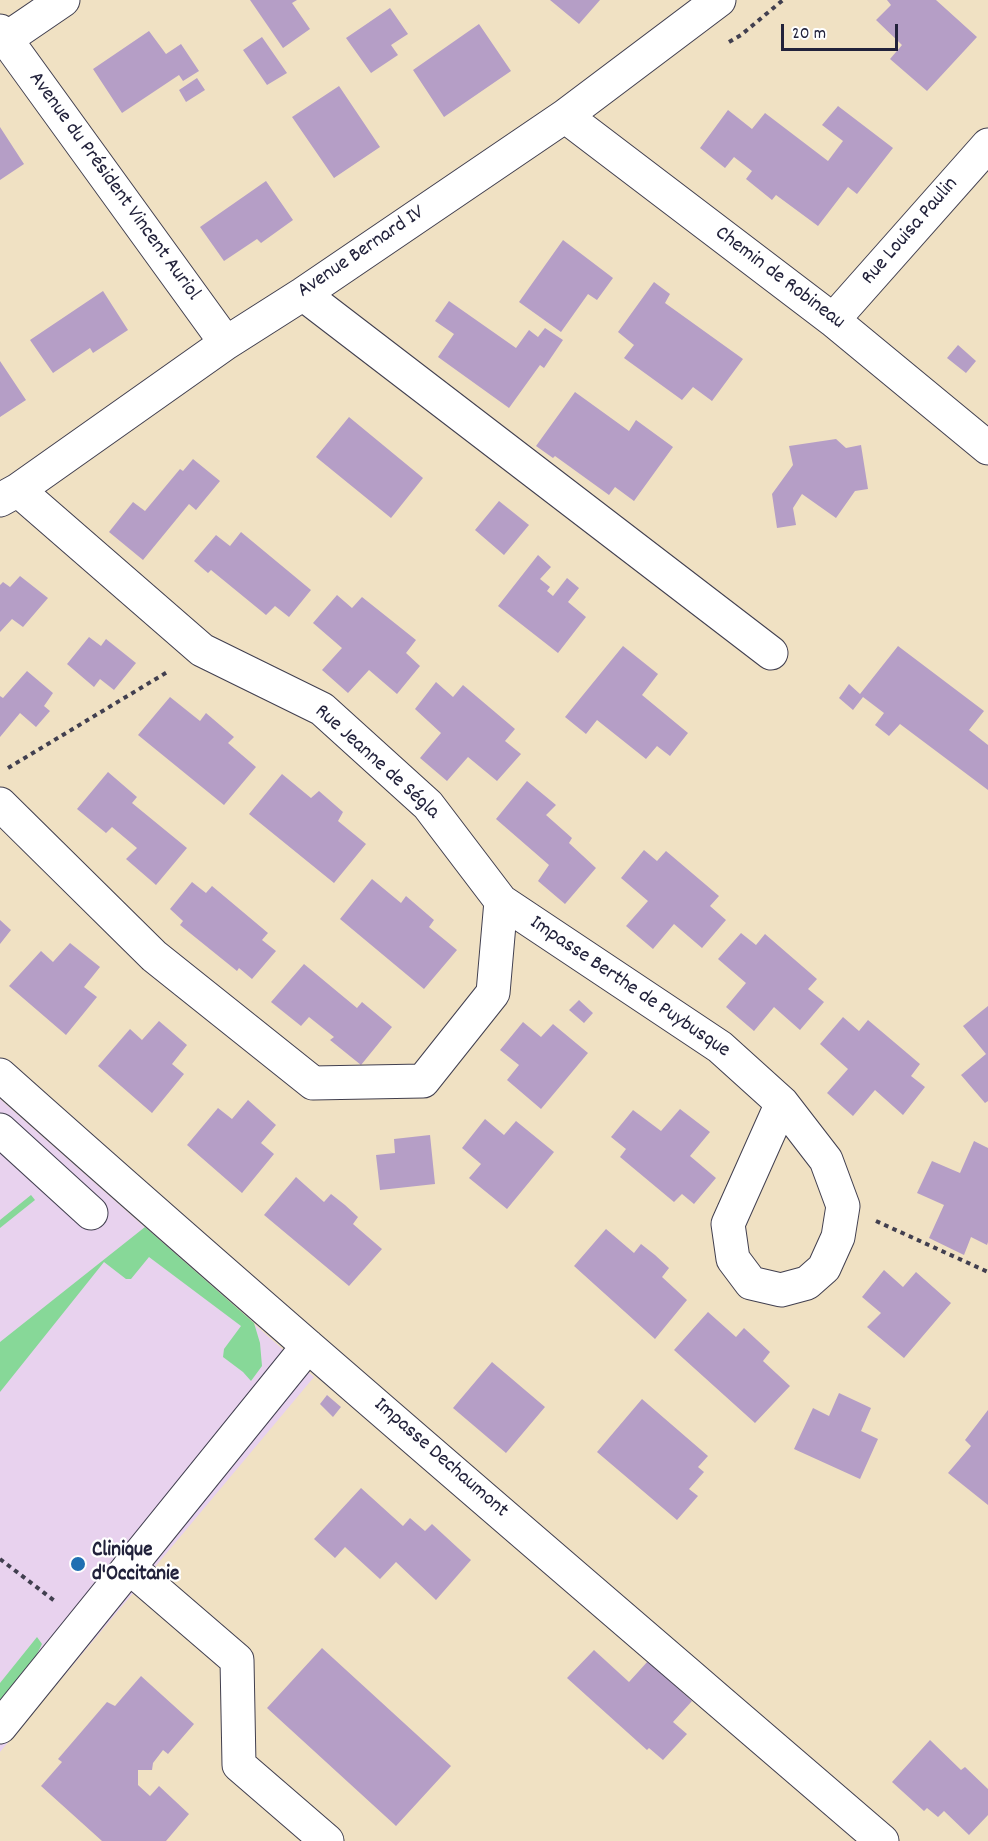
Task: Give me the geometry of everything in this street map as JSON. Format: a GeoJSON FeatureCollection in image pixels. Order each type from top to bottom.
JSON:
{"type":"FeatureCollection","features":[{"type":"Feature","properties":{"kind":"street"},"geometry":{"type":"LineString","coordinates":[[2,38],[63,0]]}},
{"type":"Feature","properties":{"kind":"street","name":"Avenue Bernard IV"},"geometry":{"type":"LineString","coordinates":[[9,495],[226,343],[303,294],[565,116],[719,0]]}},
{"type":"Feature","properties":{"kind":"street","name":"Avenue du Président Vincent Auriol"},"geometry":{"type":"LineString","coordinates":[[2,38],[226,343]]}},
{"type":"Feature","properties":{"kind":"street","name":"Chemin de Robineau"},"geometry":{"type":"LineString","coordinates":[[565,116],[833,320],[988,448]]}},
{"type":"Feature","properties":{"kind":"street","name":"Rue Louisa Paulin"},"geometry":{"type":"LineString","coordinates":[[833,320],[988,145]]}},
{"type":"Feature","properties":{"kind":"street"},"geometry":{"type":"LineString","coordinates":[[303,294],[771,653]]}},
{"type":"Feature","properties":{"kind":"street","name":"Rue Jeanne de Ségla"},"geometry":{"type":"LineString","coordinates":[[9,495],[202,650],[322,709],[428,806],[501,901]]}},
{"type":"Feature","properties":{"kind":"street"},"geometry":{"type":"LineString","coordinates":[[0,804],[154,956],[313,1083],[423,1081],[493,993],[501,901]]}},
{"type":"Feature","properties":{"kind":"street","name":"Impasse Berthe de Puybusque"},"geometry":{"type":"LineString","coordinates":[[501,901],[720,1047],[782,1103],[825,1161],[843,1206]]}},
{"type":"Feature","properties":{"kind":"street","name":"Impasse Dechaumont"},"geometry":{"type":"LineString","coordinates":[[0,1074],[308,1346],[882,1841]]}},
{"type":"Feature","properties":{"kind":"street"},"geometry":{"type":"LineString","coordinates":[[782,1103],[728,1224],[733,1259],[751,1283],[781,1290],[807,1283],[824,1268],[837,1237],[843,1206]]}},
{"type":"Feature","properties":{"kind":"street"},"geometry":{"type":"LineString","coordinates":[[0,1130],[91,1213]]}},
{"type":"Feature","properties":{"kind":"street"},"geometry":{"type":"LineString","coordinates":[[0,1727],[308,1346]]}},
{"type":"Feature","properties":{"kind":"street"},"geometry":{"type":"LineString","coordinates":[[129,1567],[237,1660],[239,1765],[327,1841]]}},
{"type":"Feature","properties":{"kind":"path"},"geometry":{"type":"LineString","coordinates":[[0,773],[202,650]]}},
{"type":"Feature","properties":{"kind":"path"},"geometry":{"type":"LineString","coordinates":[[843,1206],[988,1272]]}},
{"type":"Feature","properties":{"kind":"path"},"geometry":{"type":"LineString","coordinates":[[0,1559],[58,1604]]}},
{"type":"Feature","properties":{"kind":"shaded area","name":"Clinique d'Occitanie"},"geometry":{"type":"Polygon","coordinates":[[[0,1099],[314,1377],[0,1752],[0,1099]]]}},
{"type":"Feature","properties":{"kind":"green space"},"geometry":{"type":"Polygon","coordinates":[[[31,1195],[35,1200],[0,1228],[0,1220],[31,1195]]]}},
{"type":"Feature","properties":{"kind":"green space"},"geometry":{"type":"Polygon","coordinates":[[[145,1227],[254,1323],[260,1343],[262,1366],[251,1381],[223,1357],[224,1349],[241,1326],[149,1257],[131,1279],[126,1279],[104,1262],[0,1392],[0,1342],[145,1227]]]}},
{"type":"Feature","properties":{"kind":"green space"},"geometry":{"type":"Polygon","coordinates":[[[37,1637],[42,1644],[36,1656],[0,1700],[0,1683],[37,1637]]]}},
{"type":"Feature","properties":{"kind":"building"},"geometry":{"type":"Polygon","coordinates":[[[250,0],[297,0],[292,3],[310,29],[283,48],[250,0]]]}},
{"type":"Feature","properties":{"kind":"building"},"geometry":{"type":"Polygon","coordinates":[[[550,0],[600,0],[579,24],[550,0]]]}},
{"type":"Feature","properties":{"kind":"building"},"geometry":{"type":"Polygon","coordinates":[[[887,0],[936,0],[977,37],[927,91],[890,59],[902,45],[876,20],[891,5],[887,0]]]}},
{"type":"Feature","properties":{"kind":"building"},"geometry":{"type":"Polygon","coordinates":[[[390,8],[408,34],[391,45],[398,55],[371,73],[346,38],[390,8]]]}},
{"type":"Feature","properties":{"kind":"building"},"geometry":{"type":"Polygon","coordinates":[[[479,24],[511,71],[444,117],[413,70],[479,24]]]}},
{"type":"Feature","properties":{"kind":"building"},"geometry":{"type":"Polygon","coordinates":[[[149,31],[166,54],[181,44],[199,71],[183,81],[179,75],[122,113],[93,69],[149,31]]]}},
{"type":"Feature","properties":{"kind":"building"},"geometry":{"type":"Polygon","coordinates":[[[262,37],[287,73],[267,85],[243,50],[262,37]]]}},
{"type":"Feature","properties":{"kind":"building"},"geometry":{"type":"Polygon","coordinates":[[[197,78],[205,90],[186,102],[179,90],[197,78]]]}},
{"type":"Feature","properties":{"kind":"building"},"geometry":{"type":"Polygon","coordinates":[[[339,86],[380,147],[334,178],[292,117],[339,86]]]}},
{"type":"Feature","properties":{"kind":"building"},"geometry":{"type":"Polygon","coordinates":[[[838,106],[893,148],[857,194],[848,187],[818,226],[776,195],[772,200],[746,179],[752,171],[734,157],[725,168],[700,148],[728,110],[752,129],[765,113],[828,161],[843,141],[822,125],[838,106]]]}},
{"type":"Feature","properties":{"kind":"building"},"geometry":{"type":"Polygon","coordinates":[[[0,127],[24,164],[0,180],[0,127]]]}},
{"type":"Feature","properties":{"kind":"building"},"geometry":{"type":"Polygon","coordinates":[[[266,181],[293,220],[261,243],[257,239],[224,261],[200,227],[266,181]]]}},
{"type":"Feature","properties":{"kind":"building"},"geometry":{"type":"Polygon","coordinates":[[[563,240],[613,278],[597,300],[588,294],[561,332],[519,302],[563,240]]]}},
{"type":"Feature","properties":{"kind":"building"},"geometry":{"type":"Polygon","coordinates":[[[654,282],[670,294],[665,303],[743,359],[712,401],[693,387],[682,400],[624,358],[634,345],[618,332],[654,282]]]}},
{"type":"Feature","properties":{"kind":"building"},"geometry":{"type":"Polygon","coordinates":[[[103,291],[128,330],[93,353],[90,348],[53,373],[30,340],[103,291]]]}},
{"type":"Feature","properties":{"kind":"building"},"geometry":{"type":"Polygon","coordinates":[[[449,301],[516,348],[529,330],[538,337],[545,328],[563,340],[544,368],[540,365],[509,408],[438,357],[454,334],[435,321],[449,301]]]}},
{"type":"Feature","properties":{"kind":"building"},"geometry":{"type":"Polygon","coordinates":[[[958,345],[976,361],[966,373],[947,358],[958,345]]]}},
{"type":"Feature","properties":{"kind":"building"},"geometry":{"type":"Polygon","coordinates":[[[0,361],[26,400],[0,417],[0,361]]]}},
{"type":"Feature","properties":{"kind":"building"},"geometry":{"type":"Polygon","coordinates":[[[575,392],[629,431],[636,420],[673,447],[634,501],[615,487],[609,495],[555,456],[553,458],[536,446],[575,392]]]}},
{"type":"Feature","properties":{"kind":"building"},"geometry":{"type":"Polygon","coordinates":[[[349,417],[423,478],[391,518],[316,457],[349,417]]]}},
{"type":"Feature","properties":{"kind":"building"},"geometry":{"type":"Polygon","coordinates":[[[836,439],[846,448],[861,445],[868,489],[855,491],[836,518],[802,494],[793,508],[796,525],[777,528],[772,494],[793,465],[789,446],[836,439]]]}},
{"type":"Feature","properties":{"kind":"building"},"geometry":{"type":"Polygon","coordinates":[[[193,459],[220,481],[196,510],[189,504],[143,560],[109,532],[133,502],[145,511],[180,469],[183,471],[193,459]]]}},
{"type":"Feature","properties":{"kind":"building"},"geometry":{"type":"Polygon","coordinates":[[[499,501],[529,525],[504,555],[475,530],[499,501]]]}},
{"type":"Feature","properties":{"kind":"building"},"geometry":{"type":"Polygon","coordinates":[[[241,532],[311,590],[289,617],[275,606],[266,615],[211,570],[208,573],[194,561],[216,535],[230,546],[241,532]]]}},
{"type":"Feature","properties":{"kind":"building"},"geometry":{"type":"Polygon","coordinates":[[[538,555],[551,567],[540,579],[550,587],[547,591],[553,596],[567,578],[579,588],[568,602],[586,617],[558,653],[498,606],[538,555]]]}},
{"type":"Feature","properties":{"kind":"building"},"geometry":{"type":"Polygon","coordinates":[[[20,576],[48,598],[23,627],[12,619],[0,632],[0,585],[3,582],[10,587],[20,576]]]}},
{"type":"Feature","properties":{"kind":"building"},"geometry":{"type":"Polygon","coordinates":[[[337,595],[352,608],[362,597],[416,640],[406,653],[420,666],[397,694],[369,670],[348,693],[322,670],[342,648],[313,623],[337,595]]]}},
{"type":"Feature","properties":{"kind":"building"},"geometry":{"type":"Polygon","coordinates":[[[89,637],[101,646],[106,639],[136,663],[114,690],[100,679],[94,687],[67,664],[89,637]]]}},
{"type":"Feature","properties":{"kind":"building"},"geometry":{"type":"Polygon","coordinates":[[[623,646],[658,674],[642,695],[688,733],[670,756],[657,746],[646,759],[597,720],[586,734],[565,717],[623,646]]]}},
{"type":"Feature","properties":{"kind":"building"},"geometry":{"type":"Polygon","coordinates":[[[898,646],[984,711],[969,730],[988,745],[988,790],[900,724],[889,736],[875,725],[884,713],[863,697],[853,710],[839,698],[849,684],[860,694],[898,646]]]}},
{"type":"Feature","properties":{"kind":"building"},"geometry":{"type":"Polygon","coordinates":[[[27,671],[53,693],[44,706],[50,711],[36,727],[20,713],[0,737],[0,696],[3,698],[27,671]]]}},
{"type":"Feature","properties":{"kind":"building"},"geometry":{"type":"Polygon","coordinates":[[[436,682],[453,697],[463,685],[515,729],[505,741],[521,754],[497,781],[468,757],[447,781],[420,758],[441,733],[415,709],[436,682]]]}},
{"type":"Feature","properties":{"kind":"building"},"geometry":{"type":"Polygon","coordinates":[[[170,697],[200,721],[206,713],[234,737],[228,743],[256,767],[224,805],[138,735],[170,697]]]}},
{"type":"Feature","properties":{"kind":"building"},"geometry":{"type":"Polygon","coordinates":[[[108,772],[137,797],[132,803],[187,848],[156,885],[126,859],[137,848],[112,827],[106,833],[77,809],[108,772]]]}},
{"type":"Feature","properties":{"kind":"building"},"geometry":{"type":"Polygon","coordinates":[[[282,774],[311,798],[319,791],[343,812],[338,821],[366,844],[334,883],[249,814],[282,774]]]}},
{"type":"Feature","properties":{"kind":"building"},"geometry":{"type":"Polygon","coordinates":[[[527,781],[556,805],[546,815],[572,838],[569,843],[596,868],[565,904],[538,881],[549,865],[496,819],[527,781]]]}},
{"type":"Feature","properties":{"kind":"building"},"geometry":{"type":"Polygon","coordinates":[[[644,850],[657,861],[666,851],[719,896],[710,906],[726,920],[702,948],[674,924],[653,949],[626,926],[648,901],[621,878],[644,850]]]}},
{"type":"Feature","properties":{"kind":"building"},"geometry":{"type":"Polygon","coordinates":[[[372,879],[401,903],[406,896],[434,920],[429,927],[457,950],[424,989],[340,919],[372,879]]]}},
{"type":"Feature","properties":{"kind":"building"},"geometry":{"type":"Polygon","coordinates":[[[192,882],[206,893],[212,886],[268,933],[262,940],[276,951],[252,979],[239,968],[237,971],[180,925],[183,921],[170,909],[192,882]]]}},
{"type":"Feature","properties":{"kind":"building"},"geometry":{"type":"Polygon","coordinates":[[[0,920],[11,930],[0,944],[0,920]]]}},
{"type":"Feature","properties":{"kind":"building"},"geometry":{"type":"Polygon","coordinates":[[[741,933],[756,945],[765,934],[817,979],[808,989],[824,1002],[800,1030],[774,1007],[754,1031],[726,1007],[746,983],[718,959],[741,933]]]}},
{"type":"Feature","properties":{"kind":"building"},"geometry":{"type":"Polygon","coordinates":[[[70,943],[100,967],[84,987],[97,997],[66,1035],[9,986],[41,951],[53,962],[70,943]]]}},
{"type":"Feature","properties":{"kind":"building"},"geometry":{"type":"Polygon","coordinates":[[[304,964],[357,1008],[362,1002],[392,1027],[361,1065],[330,1040],[334,1037],[309,1017],[301,1026],[271,1002],[304,964]]]}},
{"type":"Feature","properties":{"kind":"building"},"geometry":{"type":"Polygon","coordinates":[[[579,1000],[593,1013],[584,1023],[569,1010],[579,1000]]]}},
{"type":"Feature","properties":{"kind":"building"},"geometry":{"type":"Polygon","coordinates":[[[988,1006],[988,1101],[985,1103],[961,1075],[986,1054],[963,1026],[988,1006]]]}},
{"type":"Feature","properties":{"kind":"building"},"geometry":{"type":"Polygon","coordinates":[[[843,1017],[859,1031],[868,1020],[920,1064],[911,1076],[925,1087],[903,1115],[875,1090],[853,1116],[827,1093],[848,1069],[820,1044],[843,1017]]]}},
{"type":"Feature","properties":{"kind":"building"},"geometry":{"type":"Polygon","coordinates":[[[159,1021],[187,1045],[172,1064],[184,1074],[152,1113],[98,1066],[130,1029],[142,1040],[159,1021]]]}},
{"type":"Feature","properties":{"kind":"building"},"geometry":{"type":"Polygon","coordinates":[[[523,1022],[541,1037],[553,1024],[588,1053],[541,1109],[507,1080],[519,1065],[500,1050],[523,1022]]]}},
{"type":"Feature","properties":{"kind":"building"},"geometry":{"type":"Polygon","coordinates":[[[248,1100],[276,1125],[261,1143],[274,1154],[242,1193],[187,1145],[218,1108],[232,1119],[248,1100]]]}},
{"type":"Feature","properties":{"kind":"building"},"geometry":{"type":"Polygon","coordinates":[[[680,1109],[710,1132],[690,1156],[716,1178],[694,1204],[682,1194],[674,1202],[620,1157],[626,1149],[611,1137],[633,1110],[661,1131],[680,1109]]]}},
{"type":"Feature","properties":{"kind":"building"},"geometry":{"type":"Polygon","coordinates":[[[485,1119],[504,1135],[516,1121],[554,1152],[507,1209],[469,1178],[481,1164],[462,1148],[485,1119]]]}},
{"type":"Feature","properties":{"kind":"building"},"geometry":{"type":"Polygon","coordinates":[[[430,1135],[435,1184],[380,1190],[376,1155],[395,1153],[394,1139],[430,1135]]]}},
{"type":"Feature","properties":{"kind":"building"},"geometry":{"type":"Polygon","coordinates":[[[974,1141],[988,1148],[988,1242],[987,1245],[971,1237],[964,1255],[929,1238],[944,1205],[917,1193],[932,1161],[960,1173],[974,1141]]]}},
{"type":"Feature","properties":{"kind":"building"},"geometry":{"type":"Polygon","coordinates":[[[296,1177],[324,1202],[331,1194],[345,1205],[358,1217],[353,1224],[382,1249],[349,1286],[264,1215],[296,1177]]]}},
{"type":"Feature","properties":{"kind":"building"},"geometry":{"type":"Polygon","coordinates":[[[606,1229],[634,1253],[641,1244],[655,1255],[669,1268],[662,1277],[687,1300],[655,1339],[574,1266],[606,1229]]]}},
{"type":"Feature","properties":{"kind":"building"},"geometry":{"type":"Polygon","coordinates":[[[884,1270],[903,1287],[916,1272],[951,1303],[904,1358],[867,1327],[881,1313],[862,1297],[884,1270]]]}},
{"type":"Feature","properties":{"kind":"building"},"geometry":{"type":"Polygon","coordinates":[[[708,1312],[736,1337],[744,1328],[770,1352],[763,1361],[790,1386],[755,1423],[674,1350],[708,1312]]]}},
{"type":"Feature","properties":{"kind":"building"},"geometry":{"type":"Polygon","coordinates":[[[492,1362],[545,1407],[506,1453],[453,1408],[492,1362]]]}},
{"type":"Feature","properties":{"kind":"building"},"geometry":{"type":"Polygon","coordinates":[[[839,1393],[871,1408],[861,1431],[878,1439],[860,1479],[794,1449],[813,1408],[829,1416],[839,1393]]]}},
{"type":"Feature","properties":{"kind":"building"},"geometry":{"type":"Polygon","coordinates":[[[327,1395],[341,1407],[333,1417],[320,1404],[327,1395]]]}},
{"type":"Feature","properties":{"kind":"building"},"geometry":{"type":"Polygon","coordinates":[[[642,1399],[708,1456],[698,1467],[704,1472],[689,1489],[698,1496],[677,1520],[597,1452],[642,1399]]]}},
{"type":"Feature","properties":{"kind":"building"},"geometry":{"type":"Polygon","coordinates":[[[988,1410],[988,1505],[948,1473],[971,1446],[965,1440],[988,1410]]]}},
{"type":"Feature","properties":{"kind":"building"},"geometry":{"type":"Polygon","coordinates":[[[361,1488],[403,1526],[410,1518],[425,1531],[432,1524],[471,1560],[436,1600],[396,1562],[380,1579],[345,1547],[335,1558],[314,1539],[361,1488]]]}},
{"type":"Feature","properties":{"kind":"building"},"geometry":{"type":"Polygon","coordinates":[[[322,1648],[451,1766],[396,1826],[267,1708],[322,1648]]]}},
{"type":"Feature","properties":{"kind":"building"},"geometry":{"type":"Polygon","coordinates":[[[594,1650],[629,1682],[648,1661],[692,1701],[673,1722],[687,1734],[663,1760],[649,1748],[647,1750],[567,1678],[594,1650]]]}},
{"type":"Feature","properties":{"kind":"building"},"geometry":{"type":"Polygon","coordinates":[[[141,1676],[194,1724],[168,1754],[163,1750],[153,1763],[152,1770],[138,1770],[138,1785],[150,1796],[159,1786],[189,1814],[166,1841],[102,1841],[41,1786],[62,1762],[58,1759],[107,1702],[115,1706],[141,1676]]]}},
{"type":"Feature","properties":{"kind":"building"},"geometry":{"type":"Polygon","coordinates":[[[930,1740],[961,1770],[965,1767],[988,1789],[988,1815],[969,1835],[944,1811],[938,1817],[927,1808],[924,1811],[892,1782],[930,1740]]]}},
{"type":"Feature","properties":{"kind":"place","name":"Clinique d'Occitanie"},"geometry":{"type":"Point","coordinates":[78,1564]}}]}
